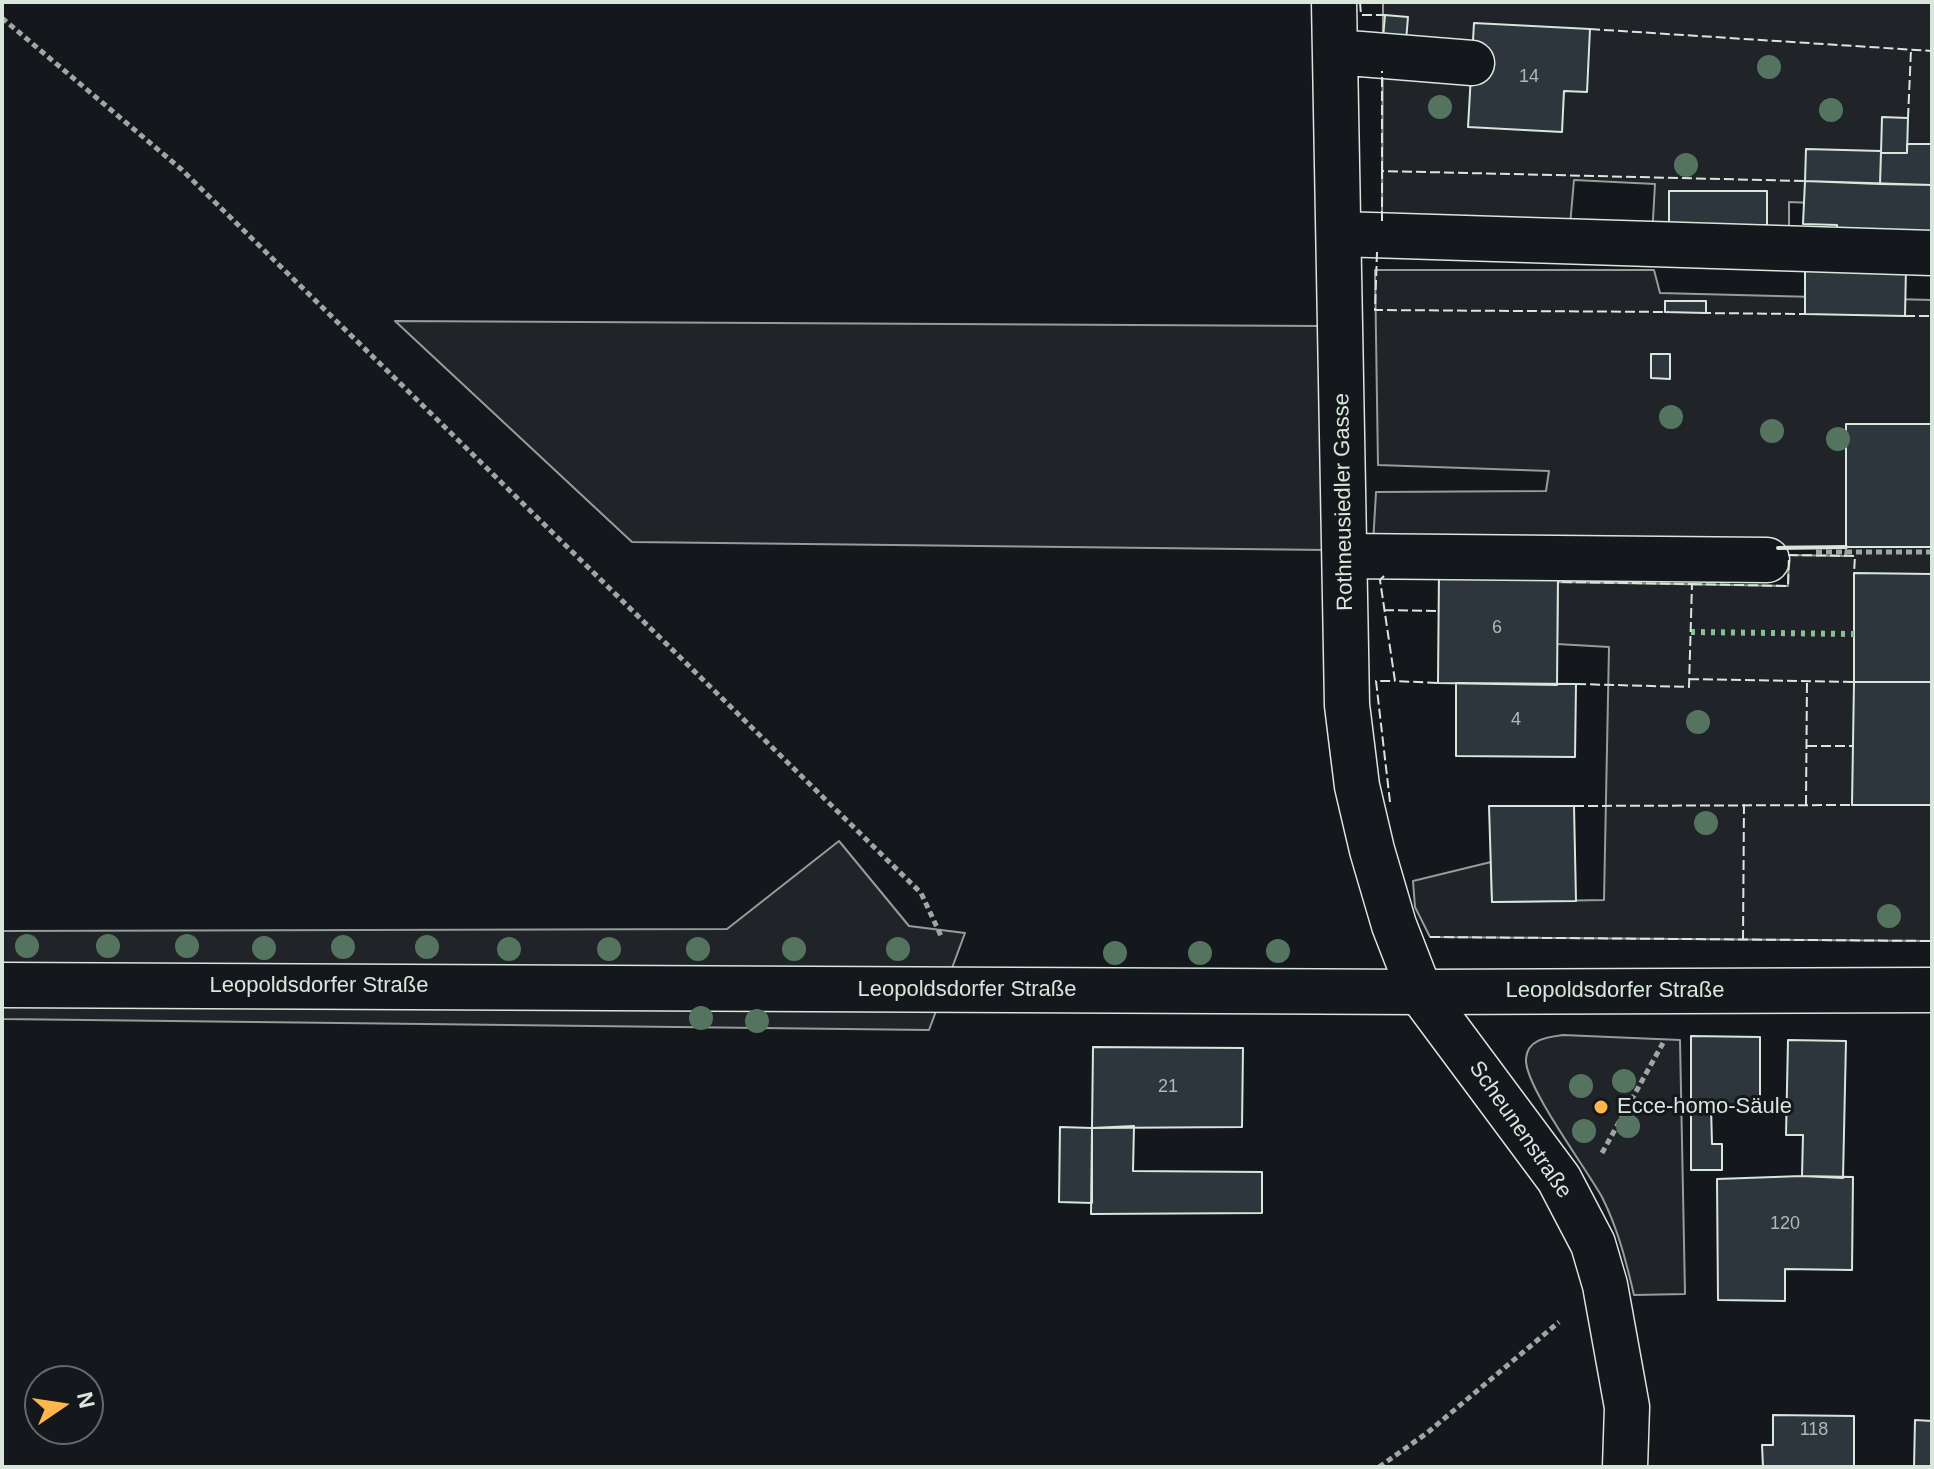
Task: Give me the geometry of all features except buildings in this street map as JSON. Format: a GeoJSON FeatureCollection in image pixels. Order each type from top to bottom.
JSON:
{"type":"FeatureCollection","features":[{"type":"Feature","properties":{"kind":"main road","name":"Rothneusiedler Gasse"},"geometry":{"type":"LineString","coordinates":[[1334,2],[1347,705],[1357,786],[1394,925],[1420,992]]}},
{"type":"Feature","properties":{"kind":"main road"},"geometry":{"type":"LineString","coordinates":[[1336,52],[1472,63]]}},
{"type":"Feature","properties":{"kind":"main road"},"geometry":{"type":"LineString","coordinates":[[1340,234],[1932,253]]}},
{"type":"Feature","properties":{"kind":"main road"},"geometry":{"type":"LineString","coordinates":[[1345,556],[1767,560]]}},
{"type":"Feature","properties":{"kind":"main road","name":"Leopoldsdorfer Straße"},"geometry":{"type":"LineString","coordinates":[[2,985],[966,991],[1932,990]]}},
{"type":"Feature","properties":{"kind":"main road","name":"Scheunenstraße"},"geometry":{"type":"LineString","coordinates":[[1420,992],[1559,1179],[1593,1244],[1605,1285],[1627,1407],[1625,1467]]}},
{"type":"Feature","properties":{"kind":"path"},"geometry":{"type":"LineString","coordinates":[[2,18],[181,169],[921,893],[966,991]]}},
{"type":"Feature","properties":{"kind":"path"},"geometry":{"type":"LineString","coordinates":[[1573,1206],[1663,1041]]}},
{"type":"Feature","properties":{"kind":"path"},"geometry":{"type":"LineString","coordinates":[[1379,1467],[1427,1433],[1605,1285]]}},
{"type":"Feature","properties":{"kind":"shaded area"},"geometry":{"type":"Polygon","coordinates":[[[1383,2],[1932,2],[1932,208],[1789,202],[1789,246],[1652,237],[1655,184],[1574,180],[1570,225],[1382,218],[1383,2]]]}},
{"type":"Feature","properties":{"kind":"shaded area"},"geometry":{"type":"Polygon","coordinates":[[[1375,270],[1654,270],[1660,293],[1932,300],[1932,941],[1430,937],[1415,907],[1413,881],[1491,862],[1492,902],[1604,900],[1609,647],[1557,644],[1558,582],[1788,586],[1789,555],[1845,556],[1846,547],[1373,544],[1376,492],[1546,491],[1549,471],[1378,465],[1375,270]]]}},
{"type":"Feature","properties":{"kind":"shaded area"},"geometry":{"type":"Polygon","coordinates":[[[395,321],[1321,326],[1327,550],[632,542],[395,321]]]}},
{"type":"Feature","properties":{"kind":"shaded area"},"geometry":{"type":"Polygon","coordinates":[[[839,841],[909,926],[965,933],[929,1030],[2,1019],[2,931],[727,929],[839,841]]]}},
{"type":"Feature","properties":{"kind":"shaded area"},"geometry":{"type":"Polygon","coordinates":[[[1563,1035],[1680,1040],[1685,1294],[1634,1295],[1625,1257],[1602,1197],[1535,1087],[1528,1071],[1527,1052],[1539,1040],[1563,1035]]]}},
{"type":"Feature","properties":{"kind":"hedge"},"geometry":{"type":"LineString","coordinates":[[1691,632],[1854,634]]}},
{"type":"Feature","properties":{"kind":"fence"},"geometry":{"type":"LineString","coordinates":[[1360,2],[1361,15],[1385,15],[1385,19]]}},
{"type":"Feature","properties":{"kind":"fence"},"geometry":{"type":"LineString","coordinates":[[1590,29],[1932,51]]}},
{"type":"Feature","properties":{"kind":"fence"},"geometry":{"type":"LineString","coordinates":[[1908,118],[1911,50]]}},
{"type":"Feature","properties":{"kind":"fence"},"geometry":{"type":"LineString","coordinates":[[1382,71],[1382,171]]}},
{"type":"Feature","properties":{"kind":"fence"},"geometry":{"type":"LineString","coordinates":[[1382,221],[1382,171],[1805,181]]}},
{"type":"Feature","properties":{"kind":"fence"},"geometry":{"type":"LineString","coordinates":[[1377,252],[1375,310],[1669,312]]}},
{"type":"Feature","properties":{"kind":"fence"},"geometry":{"type":"LineString","coordinates":[[1701,313],[1805,314]]}},
{"type":"Feature","properties":{"kind":"fence"},"geometry":{"type":"LineString","coordinates":[[1905,316],[1932,316]]}},
{"type":"Feature","properties":{"kind":"fence"},"geometry":{"type":"LineString","coordinates":[[1692,584],[1788,586],[1789,555],[1855,556],[1854,573]]}},
{"type":"Feature","properties":{"kind":"fence"},"geometry":{"type":"LineString","coordinates":[[1384,576],[1380,580],[1395,681],[1438,683]]}},
{"type":"Feature","properties":{"kind":"fence"},"geometry":{"type":"LineString","coordinates":[[1562,582],[1692,584],[1689,687],[1576,684]]}},
{"type":"Feature","properties":{"kind":"fence"},"geometry":{"type":"LineString","coordinates":[[1384,610],[1438,611]]}},
{"type":"Feature","properties":{"kind":"fence"},"geometry":{"type":"LineString","coordinates":[[1689,679],[1854,682]]}},
{"type":"Feature","properties":{"kind":"fence"},"geometry":{"type":"LineString","coordinates":[[1390,802],[1376,681],[1395,681]]}},
{"type":"Feature","properties":{"kind":"fence"},"geometry":{"type":"LineString","coordinates":[[1806,805],[1807,681]]}},
{"type":"Feature","properties":{"kind":"fence"},"geometry":{"type":"LineString","coordinates":[[1807,746],[1853,746]]}},
{"type":"Feature","properties":{"kind":"fence"},"geometry":{"type":"LineString","coordinates":[[1743,940],[1744,804]]}},
{"type":"Feature","properties":{"kind":"fence"},"geometry":{"type":"LineString","coordinates":[[1574,806],[1852,805]]}},
{"type":"Feature","properties":{"kind":"fence"},"geometry":{"type":"LineString","coordinates":[[1430,937],[1932,941]]}},
{"type":"Feature","properties":{"kind":"wall"},"geometry":{"type":"LineString","coordinates":[[1778,548],[1846,547]]}},
{"type":"Feature","properties":{"kind":"place","name":"Ecce-homo-Säule"},"geometry":{"type":"Point","coordinates":[1601,1107]}}]}
